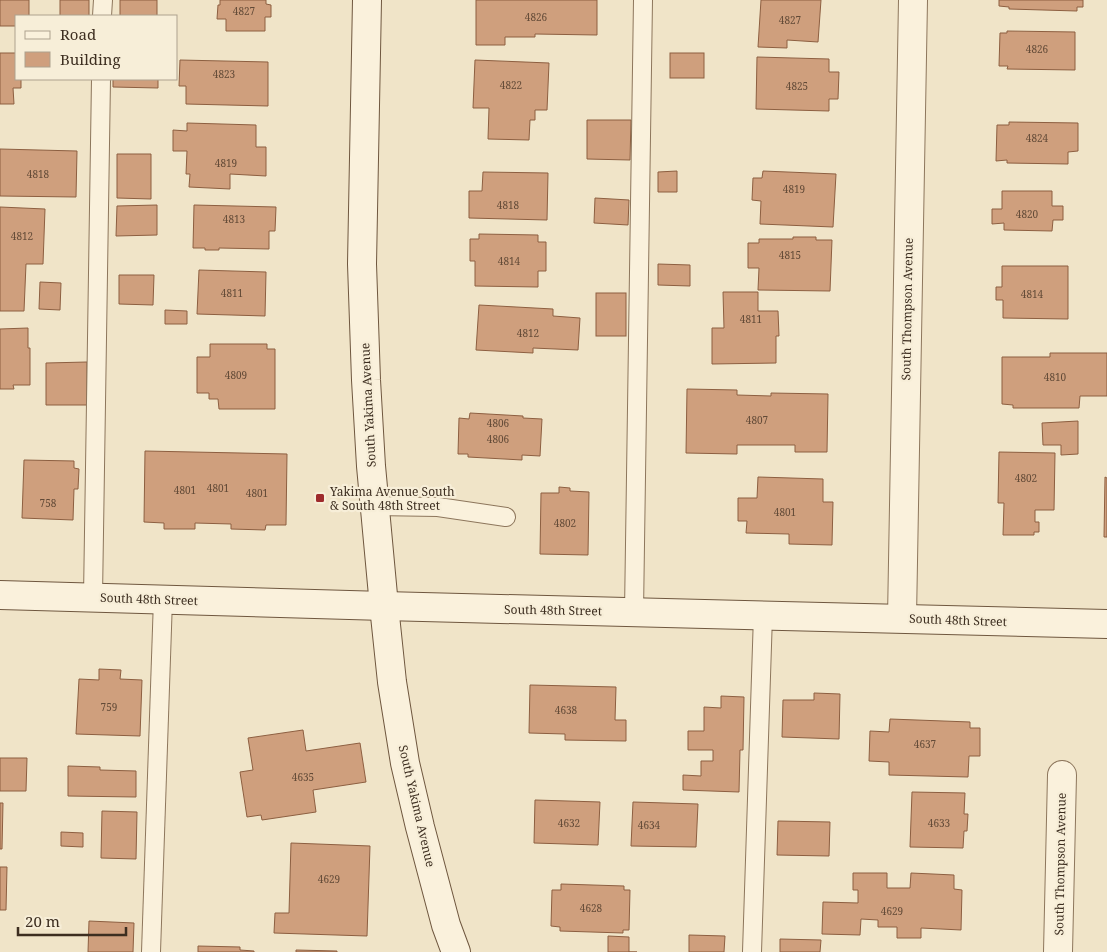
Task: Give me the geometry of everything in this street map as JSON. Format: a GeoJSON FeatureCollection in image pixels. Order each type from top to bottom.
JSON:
{"type":"FeatureCollection","features":[{"type":"Feature","properties":{"kind":"main road","name":"South Yakima Avenue"},"geometry":{"type":"LineString","coordinates":[[367,0],[362,264],[366,380],[374,506],[392,682],[405,763],[446,925],[445,952]]}},
{"type":"Feature","properties":{"kind":"main road","name":"South Thompson Avenue"},"geometry":{"type":"LineString","coordinates":[[902,618],[913,0]]}},
{"type":"Feature","properties":{"kind":"main road","name":"South 48th Street"},"geometry":{"type":"LineString","coordinates":[[0,595],[1107,624]]}},
{"type":"Feature","properties":{"kind":"main road","name":"South Thompson Avenue"},"geometry":{"type":"LineString","coordinates":[[1058,952],[1062,775]]}},
{"type":"Feature","properties":{"kind":"main road"},"geometry":{"type":"LineString","coordinates":[[446,925],[456,952]]}},
{"type":"Feature","properties":{"kind":"lane"},"geometry":{"type":"LineString","coordinates":[[102,15],[103,0]]}},
{"type":"Feature","properties":{"kind":"lane"},"geometry":{"type":"LineString","coordinates":[[634,612],[643,0]]}},
{"type":"Feature","properties":{"kind":"lane"},"geometry":{"type":"LineString","coordinates":[[93,598],[101,80]]}},
{"type":"Feature","properties":{"kind":"lane"},"geometry":{"type":"LineString","coordinates":[[374,506],[438,507],[506,517]]}},
{"type":"Feature","properties":{"kind":"lane"},"geometry":{"type":"LineString","coordinates":[[152,952],[163,599]]}},
{"type":"Feature","properties":{"kind":"lane"},"geometry":{"type":"LineString","coordinates":[[752,952],[763,614]]}},
{"type":"Feature","properties":{"kind":"building"},"geometry":{"type":"Polygon","coordinates":[[[0,0],[29,0],[29,15],[15,15],[15,26],[0,26],[0,0]]]}},
{"type":"Feature","properties":{"kind":"building"},"geometry":{"type":"Polygon","coordinates":[[[60,0],[89,0],[89,15],[60,15],[60,0]]]}},
{"type":"Feature","properties":{"kind":"building"},"geometry":{"type":"Polygon","coordinates":[[[120,0],[157,0],[157,15],[120,15],[120,0]]]}},
{"type":"Feature","properties":{"kind":"building"},"geometry":{"type":"Polygon","coordinates":[[[220,0],[266,0],[266,4],[271,5],[271,17],[265,17],[265,31],[226,31],[226,19],[217,19],[220,0]]]}},
{"type":"Feature","properties":{"kind":"building"},"geometry":{"type":"Polygon","coordinates":[[[476,0],[597,0],[597,35],[535,34],[535,37],[505,37],[505,45],[476,45],[476,0]]]}},
{"type":"Feature","properties":{"kind":"building"},"geometry":{"type":"Polygon","coordinates":[[[761,0],[821,0],[818,42],[787,40],[787,48],[758,47],[761,0]]]}},
{"type":"Feature","properties":{"kind":"building"},"geometry":{"type":"Polygon","coordinates":[[[999,0],[1083,0],[1083,7],[1077,7],[1077,11],[1009,9],[1009,7],[999,6],[999,0]]]}},
{"type":"Feature","properties":{"kind":"building"},"geometry":{"type":"Polygon","coordinates":[[[1007,31],[1075,32],[1075,70],[1007,69],[1008,66],[999,66],[1000,33],[1007,33],[1007,31]]]}},
{"type":"Feature","properties":{"kind":"building"},"geometry":{"type":"Polygon","coordinates":[[[0,53],[15,53],[15,80],[21,80],[21,88],[13,88],[14,104],[0,104],[0,53]]]}},
{"type":"Feature","properties":{"kind":"building"},"geometry":{"type":"Polygon","coordinates":[[[670,53],[704,53],[704,78],[670,78],[670,53]]]}},
{"type":"Feature","properties":{"kind":"building"},"geometry":{"type":"Polygon","coordinates":[[[757,57],[829,59],[829,72],[839,72],[838,99],[829,99],[829,111],[756,109],[757,57]]]}},
{"type":"Feature","properties":{"kind":"building"},"geometry":{"type":"Polygon","coordinates":[[[180,60],[268,62],[268,106],[186,104],[186,86],[179,86],[180,60]]]}},
{"type":"Feature","properties":{"kind":"building"},"geometry":{"type":"Polygon","coordinates":[[[475,60],[549,63],[547,110],[535,110],[535,120],[530,120],[529,140],[488,139],[489,108],[473,108],[475,60]]]}},
{"type":"Feature","properties":{"kind":"building"},"geometry":{"type":"Polygon","coordinates":[[[113,80],[158,80],[158,88],[113,87],[113,80]]]}},
{"type":"Feature","properties":{"kind":"building"},"geometry":{"type":"Polygon","coordinates":[[[587,120],[631,120],[630,160],[587,159],[587,120]]]}},
{"type":"Feature","properties":{"kind":"building"},"geometry":{"type":"Polygon","coordinates":[[[1009,122],[1078,123],[1078,151],[1068,152],[1068,164],[1007,163],[1007,160],[996,161],[997,125],[1009,125],[1009,122]]]}},
{"type":"Feature","properties":{"kind":"building"},"geometry":{"type":"Polygon","coordinates":[[[187,123],[256,125],[256,147],[266,147],[266,176],[230,174],[230,189],[189,187],[190,174],[186,174],[187,151],[173,151],[173,130],[187,131],[187,123]]]}},
{"type":"Feature","properties":{"kind":"building"},"geometry":{"type":"Polygon","coordinates":[[[0,149],[77,151],[76,197],[0,196],[0,149]]]}},
{"type":"Feature","properties":{"kind":"building"},"geometry":{"type":"Polygon","coordinates":[[[117,154],[151,154],[151,199],[117,198],[117,154]]]}},
{"type":"Feature","properties":{"kind":"building"},"geometry":{"type":"Polygon","coordinates":[[[677,171],[677,192],[658,192],[658,172],[677,171]]]}},
{"type":"Feature","properties":{"kind":"building"},"geometry":{"type":"Polygon","coordinates":[[[763,171],[836,174],[833,227],[760,224],[761,201],[752,200],[753,178],[762,178],[763,171]]]}},
{"type":"Feature","properties":{"kind":"building"},"geometry":{"type":"Polygon","coordinates":[[[483,172],[548,173],[547,220],[469,218],[469,191],[482,191],[483,172]]]}},
{"type":"Feature","properties":{"kind":"building"},"geometry":{"type":"Polygon","coordinates":[[[1002,191],[1052,191],[1052,206],[1063,206],[1063,220],[1053,220],[1052,231],[1004,230],[1004,223],[992,224],[992,209],[1002,209],[1002,191]]]}},
{"type":"Feature","properties":{"kind":"building"},"geometry":{"type":"Polygon","coordinates":[[[595,198],[629,200],[628,225],[594,223],[595,198]]]}},
{"type":"Feature","properties":{"kind":"building"},"geometry":{"type":"Polygon","coordinates":[[[157,205],[157,235],[116,236],[117,206],[157,205]]]}},
{"type":"Feature","properties":{"kind":"building"},"geometry":{"type":"Polygon","coordinates":[[[194,205],[276,207],[275,231],[269,231],[269,249],[219,248],[219,250],[205,250],[205,248],[193,248],[194,205]]]}},
{"type":"Feature","properties":{"kind":"building"},"geometry":{"type":"Polygon","coordinates":[[[0,207],[45,209],[43,264],[26,264],[24,311],[0,311],[0,207]]]}},
{"type":"Feature","properties":{"kind":"building"},"geometry":{"type":"Polygon","coordinates":[[[479,234],[538,235],[538,242],[546,242],[546,271],[538,271],[538,287],[475,286],[475,261],[470,261],[470,239],[479,239],[479,234]]]}},
{"type":"Feature","properties":{"kind":"building"},"geometry":{"type":"Polygon","coordinates":[[[793,237],[816,237],[816,240],[832,240],[830,291],[758,290],[759,268],[748,268],[748,243],[759,243],[759,239],[793,239],[793,237]]]}},
{"type":"Feature","properties":{"kind":"building"},"geometry":{"type":"Polygon","coordinates":[[[658,264],[690,265],[690,286],[658,285],[658,264]]]}},
{"type":"Feature","properties":{"kind":"building"},"geometry":{"type":"Polygon","coordinates":[[[1002,266],[1068,266],[1068,319],[1003,318],[1003,300],[996,300],[996,287],[1002,287],[1002,266]]]}},
{"type":"Feature","properties":{"kind":"building"},"geometry":{"type":"Polygon","coordinates":[[[199,270],[266,272],[265,316],[197,314],[199,270]]]}},
{"type":"Feature","properties":{"kind":"building"},"geometry":{"type":"Polygon","coordinates":[[[119,275],[154,275],[153,305],[119,304],[119,275]]]}},
{"type":"Feature","properties":{"kind":"building"},"geometry":{"type":"Polygon","coordinates":[[[40,282],[61,283],[60,310],[39,309],[40,282]]]}},
{"type":"Feature","properties":{"kind":"building"},"geometry":{"type":"Polygon","coordinates":[[[723,292],[758,292],[758,311],[778,311],[779,336],[776,336],[776,363],[712,364],[712,328],[724,328],[723,292]]]}},
{"type":"Feature","properties":{"kind":"building"},"geometry":{"type":"Polygon","coordinates":[[[596,293],[626,293],[626,336],[596,336],[596,293]]]}},
{"type":"Feature","properties":{"kind":"building"},"geometry":{"type":"Polygon","coordinates":[[[479,305],[553,309],[553,316],[580,318],[578,350],[533,348],[533,353],[476,350],[479,305]]]}},
{"type":"Feature","properties":{"kind":"building"},"geometry":{"type":"Polygon","coordinates":[[[165,310],[187,311],[187,324],[165,324],[165,310]]]}},
{"type":"Feature","properties":{"kind":"building"},"geometry":{"type":"Polygon","coordinates":[[[28,328],[30,385],[13,385],[14,389],[0,389],[0,329],[28,328]]]}},
{"type":"Feature","properties":{"kind":"building"},"geometry":{"type":"Polygon","coordinates":[[[210,344],[267,344],[267,349],[275,349],[275,409],[219,409],[218,399],[209,399],[209,393],[197,393],[197,357],[210,357],[210,344]]]}},
{"type":"Feature","properties":{"kind":"building"},"geometry":{"type":"Polygon","coordinates":[[[1050,353],[1107,353],[1107,396],[1080,396],[1079,408],[1013,408],[1013,405],[1002,404],[1002,357],[1050,357],[1050,353]]]}},
{"type":"Feature","properties":{"kind":"building"},"geometry":{"type":"Polygon","coordinates":[[[87,362],[87,405],[46,405],[46,363],[87,362]]]}},
{"type":"Feature","properties":{"kind":"building"},"geometry":{"type":"Polygon","coordinates":[[[687,389],[737,390],[737,395],[771,396],[771,393],[828,394],[827,452],[795,452],[795,445],[737,445],[737,454],[686,453],[687,389]]]}},
{"type":"Feature","properties":{"kind":"building"},"geometry":{"type":"Polygon","coordinates":[[[470,413],[542,419],[540,456],[522,455],[522,460],[468,457],[468,454],[458,454],[459,418],[469,419],[470,413]]]}},
{"type":"Feature","properties":{"kind":"building"},"geometry":{"type":"Polygon","coordinates":[[[1078,421],[1078,454],[1061,455],[1061,445],[1043,445],[1042,423],[1078,421]]]}},
{"type":"Feature","properties":{"kind":"building"},"geometry":{"type":"Polygon","coordinates":[[[145,451],[287,454],[286,525],[266,525],[265,530],[231,529],[231,524],[195,523],[195,529],[164,529],[164,523],[144,522],[145,451]]]}},
{"type":"Feature","properties":{"kind":"building"},"geometry":{"type":"Polygon","coordinates":[[[999,452],[1055,453],[1054,510],[1035,510],[1035,522],[1039,522],[1039,532],[1034,532],[1034,535],[1003,535],[1004,503],[998,503],[999,452]]]}},
{"type":"Feature","properties":{"kind":"building"},"geometry":{"type":"Polygon","coordinates":[[[24,460],[74,461],[74,468],[79,469],[78,489],[74,489],[73,520],[22,518],[24,460]]]}},
{"type":"Feature","properties":{"kind":"building"},"geometry":{"type":"Polygon","coordinates":[[[758,477],[823,479],[823,502],[833,502],[832,545],[789,544],[789,534],[746,533],[747,521],[738,521],[738,498],[757,498],[758,477]]]}},
{"type":"Feature","properties":{"kind":"building"},"geometry":{"type":"Polygon","coordinates":[[[1105,477],[1107,478],[1107,537],[1104,537],[1105,477]]]}},
{"type":"Feature","properties":{"kind":"building"},"geometry":{"type":"Polygon","coordinates":[[[559,487],[570,488],[570,491],[589,492],[588,555],[540,554],[541,493],[559,493],[559,487]]]}},
{"type":"Feature","properties":{"kind":"building"},"geometry":{"type":"Polygon","coordinates":[[[99,669],[121,670],[120,679],[142,680],[140,736],[76,734],[79,679],[99,680],[99,669]]]}},
{"type":"Feature","properties":{"kind":"building"},"geometry":{"type":"Polygon","coordinates":[[[530,685],[616,687],[615,720],[626,720],[626,741],[565,740],[565,734],[529,733],[530,685]]]}},
{"type":"Feature","properties":{"kind":"building"},"geometry":{"type":"Polygon","coordinates":[[[814,693],[840,694],[839,739],[782,737],[783,700],[814,700],[814,693]]]}},
{"type":"Feature","properties":{"kind":"building"},"geometry":{"type":"Polygon","coordinates":[[[721,696],[744,697],[743,750],[740,750],[739,792],[683,790],[683,775],[701,776],[701,761],[713,761],[713,750],[688,750],[688,731],[704,731],[704,707],[721,708],[721,696]]]}},
{"type":"Feature","properties":{"kind":"building"},"geometry":{"type":"Polygon","coordinates":[[[890,719],[970,722],[970,728],[980,728],[980,756],[969,756],[968,777],[889,775],[889,762],[869,761],[870,731],[889,732],[890,719]]]}},
{"type":"Feature","properties":{"kind":"building"},"geometry":{"type":"Polygon","coordinates":[[[303,730],[306,751],[360,743],[366,782],[313,790],[316,812],[262,820],[261,815],[247,817],[240,772],[253,770],[248,738],[303,730]]]}},
{"type":"Feature","properties":{"kind":"building"},"geometry":{"type":"Polygon","coordinates":[[[0,758],[27,758],[26,791],[0,791],[0,758]]]}},
{"type":"Feature","properties":{"kind":"building"},"geometry":{"type":"Polygon","coordinates":[[[68,766],[100,767],[100,770],[136,771],[136,797],[68,796],[68,766]]]}},
{"type":"Feature","properties":{"kind":"building"},"geometry":{"type":"Polygon","coordinates":[[[912,792],[965,793],[964,814],[968,814],[963,848],[910,847],[912,792]]]}},
{"type":"Feature","properties":{"kind":"building"},"geometry":{"type":"Polygon","coordinates":[[[535,800],[600,802],[598,845],[534,843],[535,800]]]}},
{"type":"Feature","properties":{"kind":"building"},"geometry":{"type":"Polygon","coordinates":[[[633,802],[698,804],[696,847],[631,846],[633,802]]]}},
{"type":"Feature","properties":{"kind":"building"},"geometry":{"type":"Polygon","coordinates":[[[0,803],[3,803],[2,849],[0,849],[0,803]]]}},
{"type":"Feature","properties":{"kind":"building"},"geometry":{"type":"Polygon","coordinates":[[[102,811],[137,812],[136,859],[101,858],[102,811]]]}},
{"type":"Feature","properties":{"kind":"building"},"geometry":{"type":"Polygon","coordinates":[[[778,821],[830,822],[829,856],[777,855],[778,821]]]}},
{"type":"Feature","properties":{"kind":"building"},"geometry":{"type":"Polygon","coordinates":[[[61,832],[83,833],[83,847],[61,846],[61,832]]]}},
{"type":"Feature","properties":{"kind":"building"},"geometry":{"type":"Polygon","coordinates":[[[291,843],[370,846],[367,936],[274,933],[275,913],[289,913],[291,843]]]}},
{"type":"Feature","properties":{"kind":"building"},"geometry":{"type":"Polygon","coordinates":[[[0,867],[7,867],[6,910],[0,910],[0,867]]]}},
{"type":"Feature","properties":{"kind":"building"},"geometry":{"type":"Polygon","coordinates":[[[853,873],[887,873],[887,888],[910,888],[911,873],[954,875],[954,889],[962,890],[961,930],[921,928],[921,938],[897,938],[897,927],[878,927],[878,920],[861,919],[860,935],[822,934],[823,902],[858,903],[858,890],[853,890],[853,873]]]}},
{"type":"Feature","properties":{"kind":"building"},"geometry":{"type":"Polygon","coordinates":[[[561,884],[624,886],[624,890],[630,890],[629,930],[623,930],[623,933],[560,931],[560,927],[551,926],[552,890],[561,890],[561,884]]]}},
{"type":"Feature","properties":{"kind":"building"},"geometry":{"type":"Polygon","coordinates":[[[89,921],[134,923],[133,952],[88,952],[89,921]]]}},
{"type":"Feature","properties":{"kind":"building"},"geometry":{"type":"Polygon","coordinates":[[[689,935],[725,936],[724,952],[689,952],[689,935]]]}},
{"type":"Feature","properties":{"kind":"building"},"geometry":{"type":"Polygon","coordinates":[[[608,936],[629,937],[629,952],[608,952],[608,936]]]}},
{"type":"Feature","properties":{"kind":"building"},"geometry":{"type":"Polygon","coordinates":[[[780,939],[821,940],[820,952],[780,952],[780,939]]]}},
{"type":"Feature","properties":{"kind":"building"},"geometry":{"type":"Polygon","coordinates":[[[198,946],[240,947],[240,950],[254,952],[198,952],[198,946]]]}},
{"type":"Feature","properties":{"kind":"building"},"geometry":{"type":"Polygon","coordinates":[[[296,950],[337,951],[337,952],[296,952],[296,950]]]}},
{"type":"Feature","properties":{"kind":"place","name":"Yakima Avenue South & South 48th Street"},"geometry":{"type":"Point","coordinates":[320,498]}}]}
